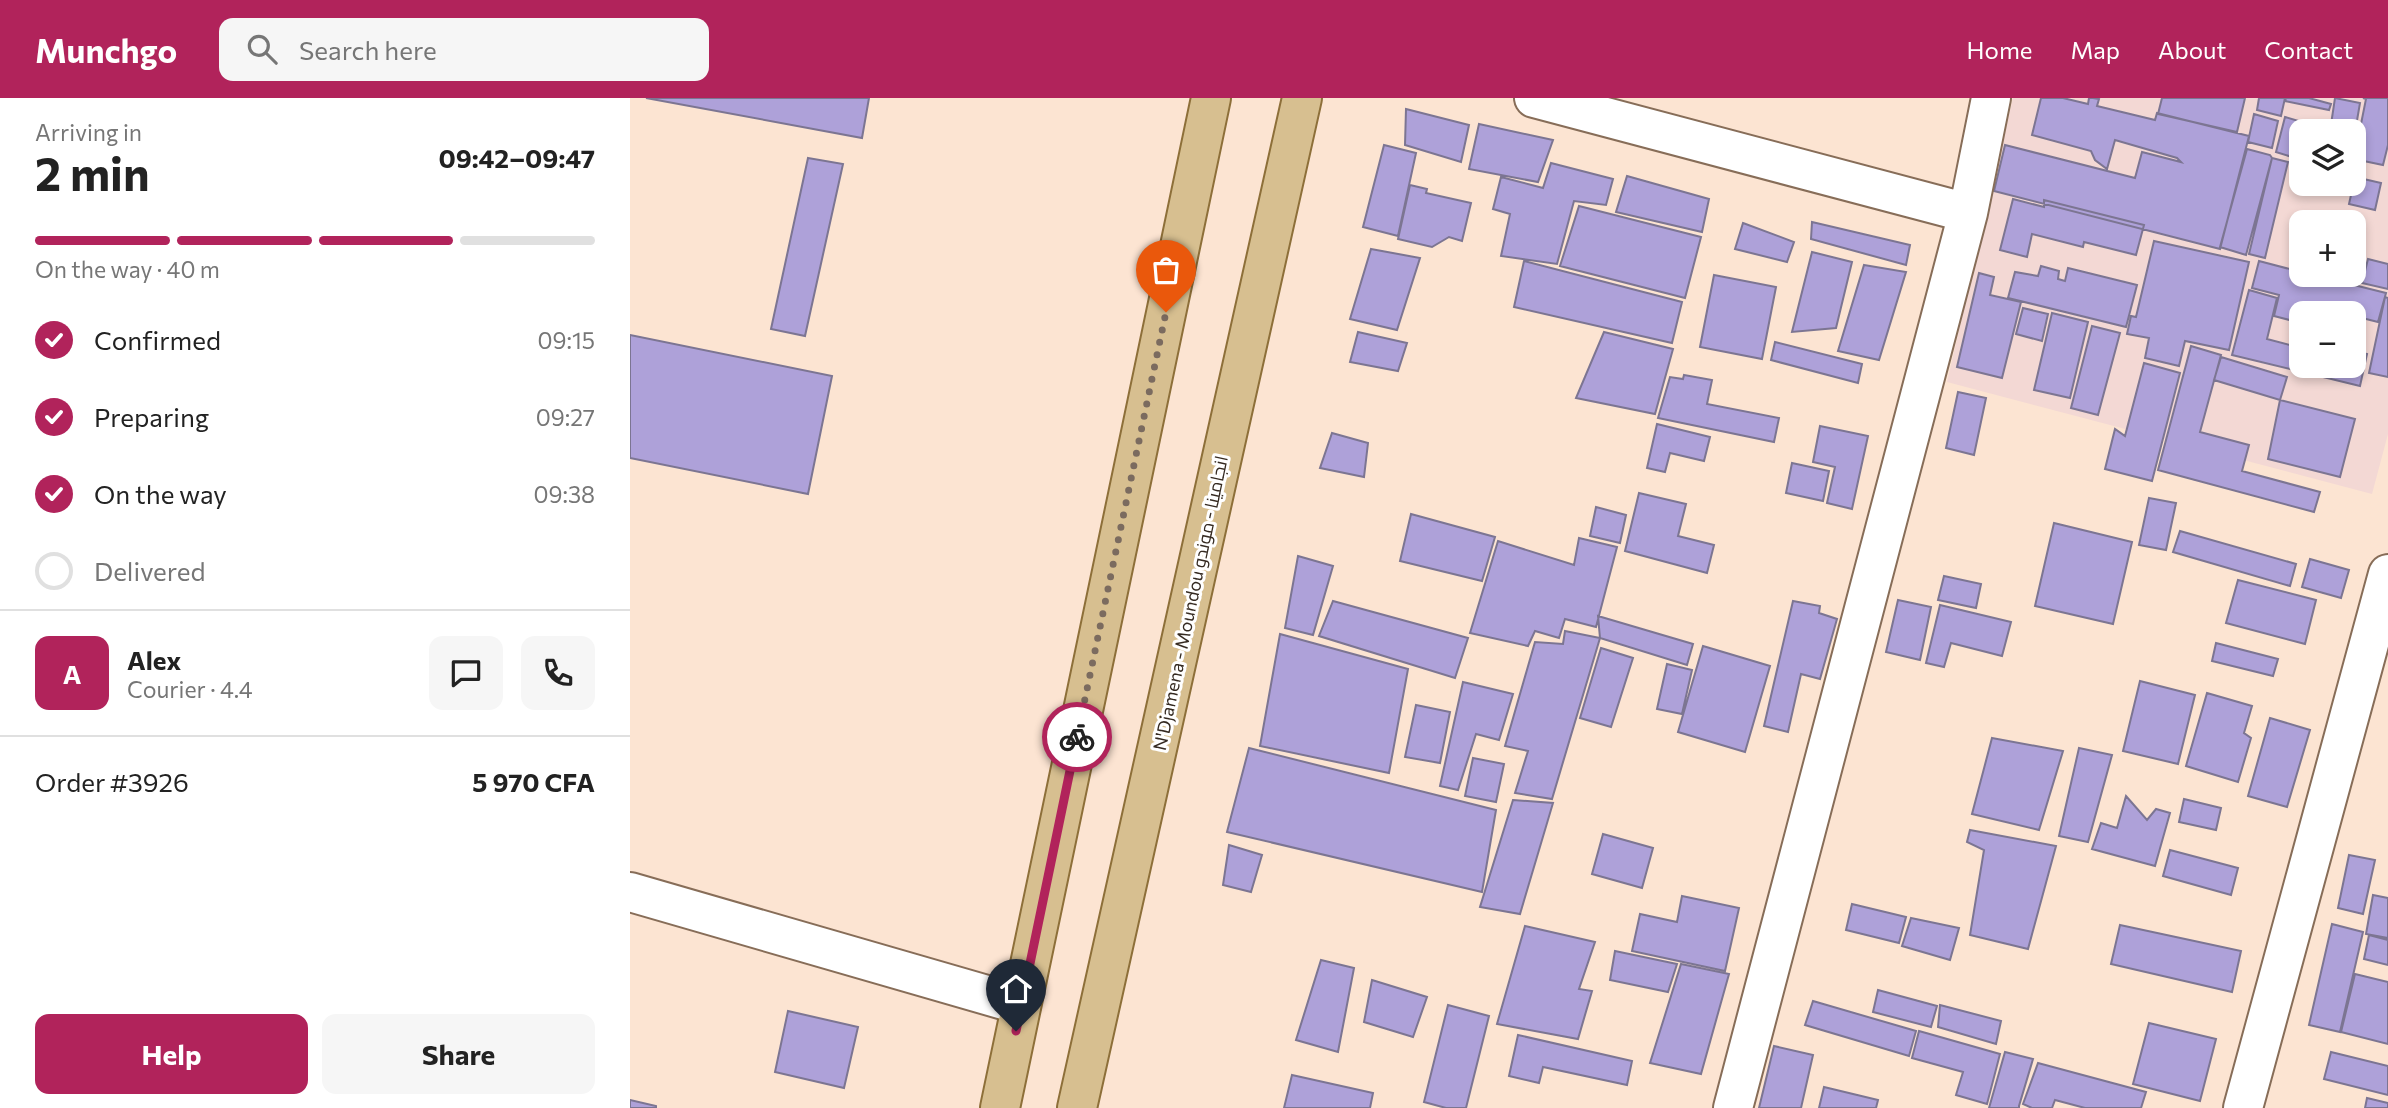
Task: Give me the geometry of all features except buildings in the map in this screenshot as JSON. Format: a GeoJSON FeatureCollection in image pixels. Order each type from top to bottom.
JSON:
{"type":"FeatureCollection","features":[{"type":"Feature","properties":{"kind":"main road"},"geometry":{"type":"LineString","coordinates":[[1000,1108],[1211,98]]}},
{"type":"Feature","properties":{"kind":"main road","name":"N'Djamena - Moundou انجامينا - موندو"},"geometry":{"type":"LineString","coordinates":[[1077,1108],[1302,98]]}},
{"type":"Feature","properties":{"kind":"street"},"geometry":{"type":"LineString","coordinates":[[1534,98],[1968,213]]}},
{"type":"Feature","properties":{"kind":"street"},"geometry":{"type":"LineString","coordinates":[[1733,1108],[1968,213],[1991,98]]}},
{"type":"Feature","properties":{"kind":"street"},"geometry":{"type":"LineString","coordinates":[[2243,1108],[2388,574]]}},
{"type":"Feature","properties":{"kind":"street"},"geometry":{"type":"LineString","coordinates":[[630,892],[1021,1005]]}},
{"type":"Feature","properties":{"kind":"shaded area"},"geometry":{"type":"Polygon","coordinates":[[[2013,98],[2388,98],[2388,434],[2372,494],[1947,382],[2013,98]]]}},
{"type":"Feature","properties":{"kind":"way so far"},"geometry":{"type":"LineString","coordinates":[[1077,737],[1166,312]]}},
{"type":"Feature","properties":{"kind":"route"},"geometry":{"type":"LineString","coordinates":[[1016,1031],[1077,737]]}}]}
